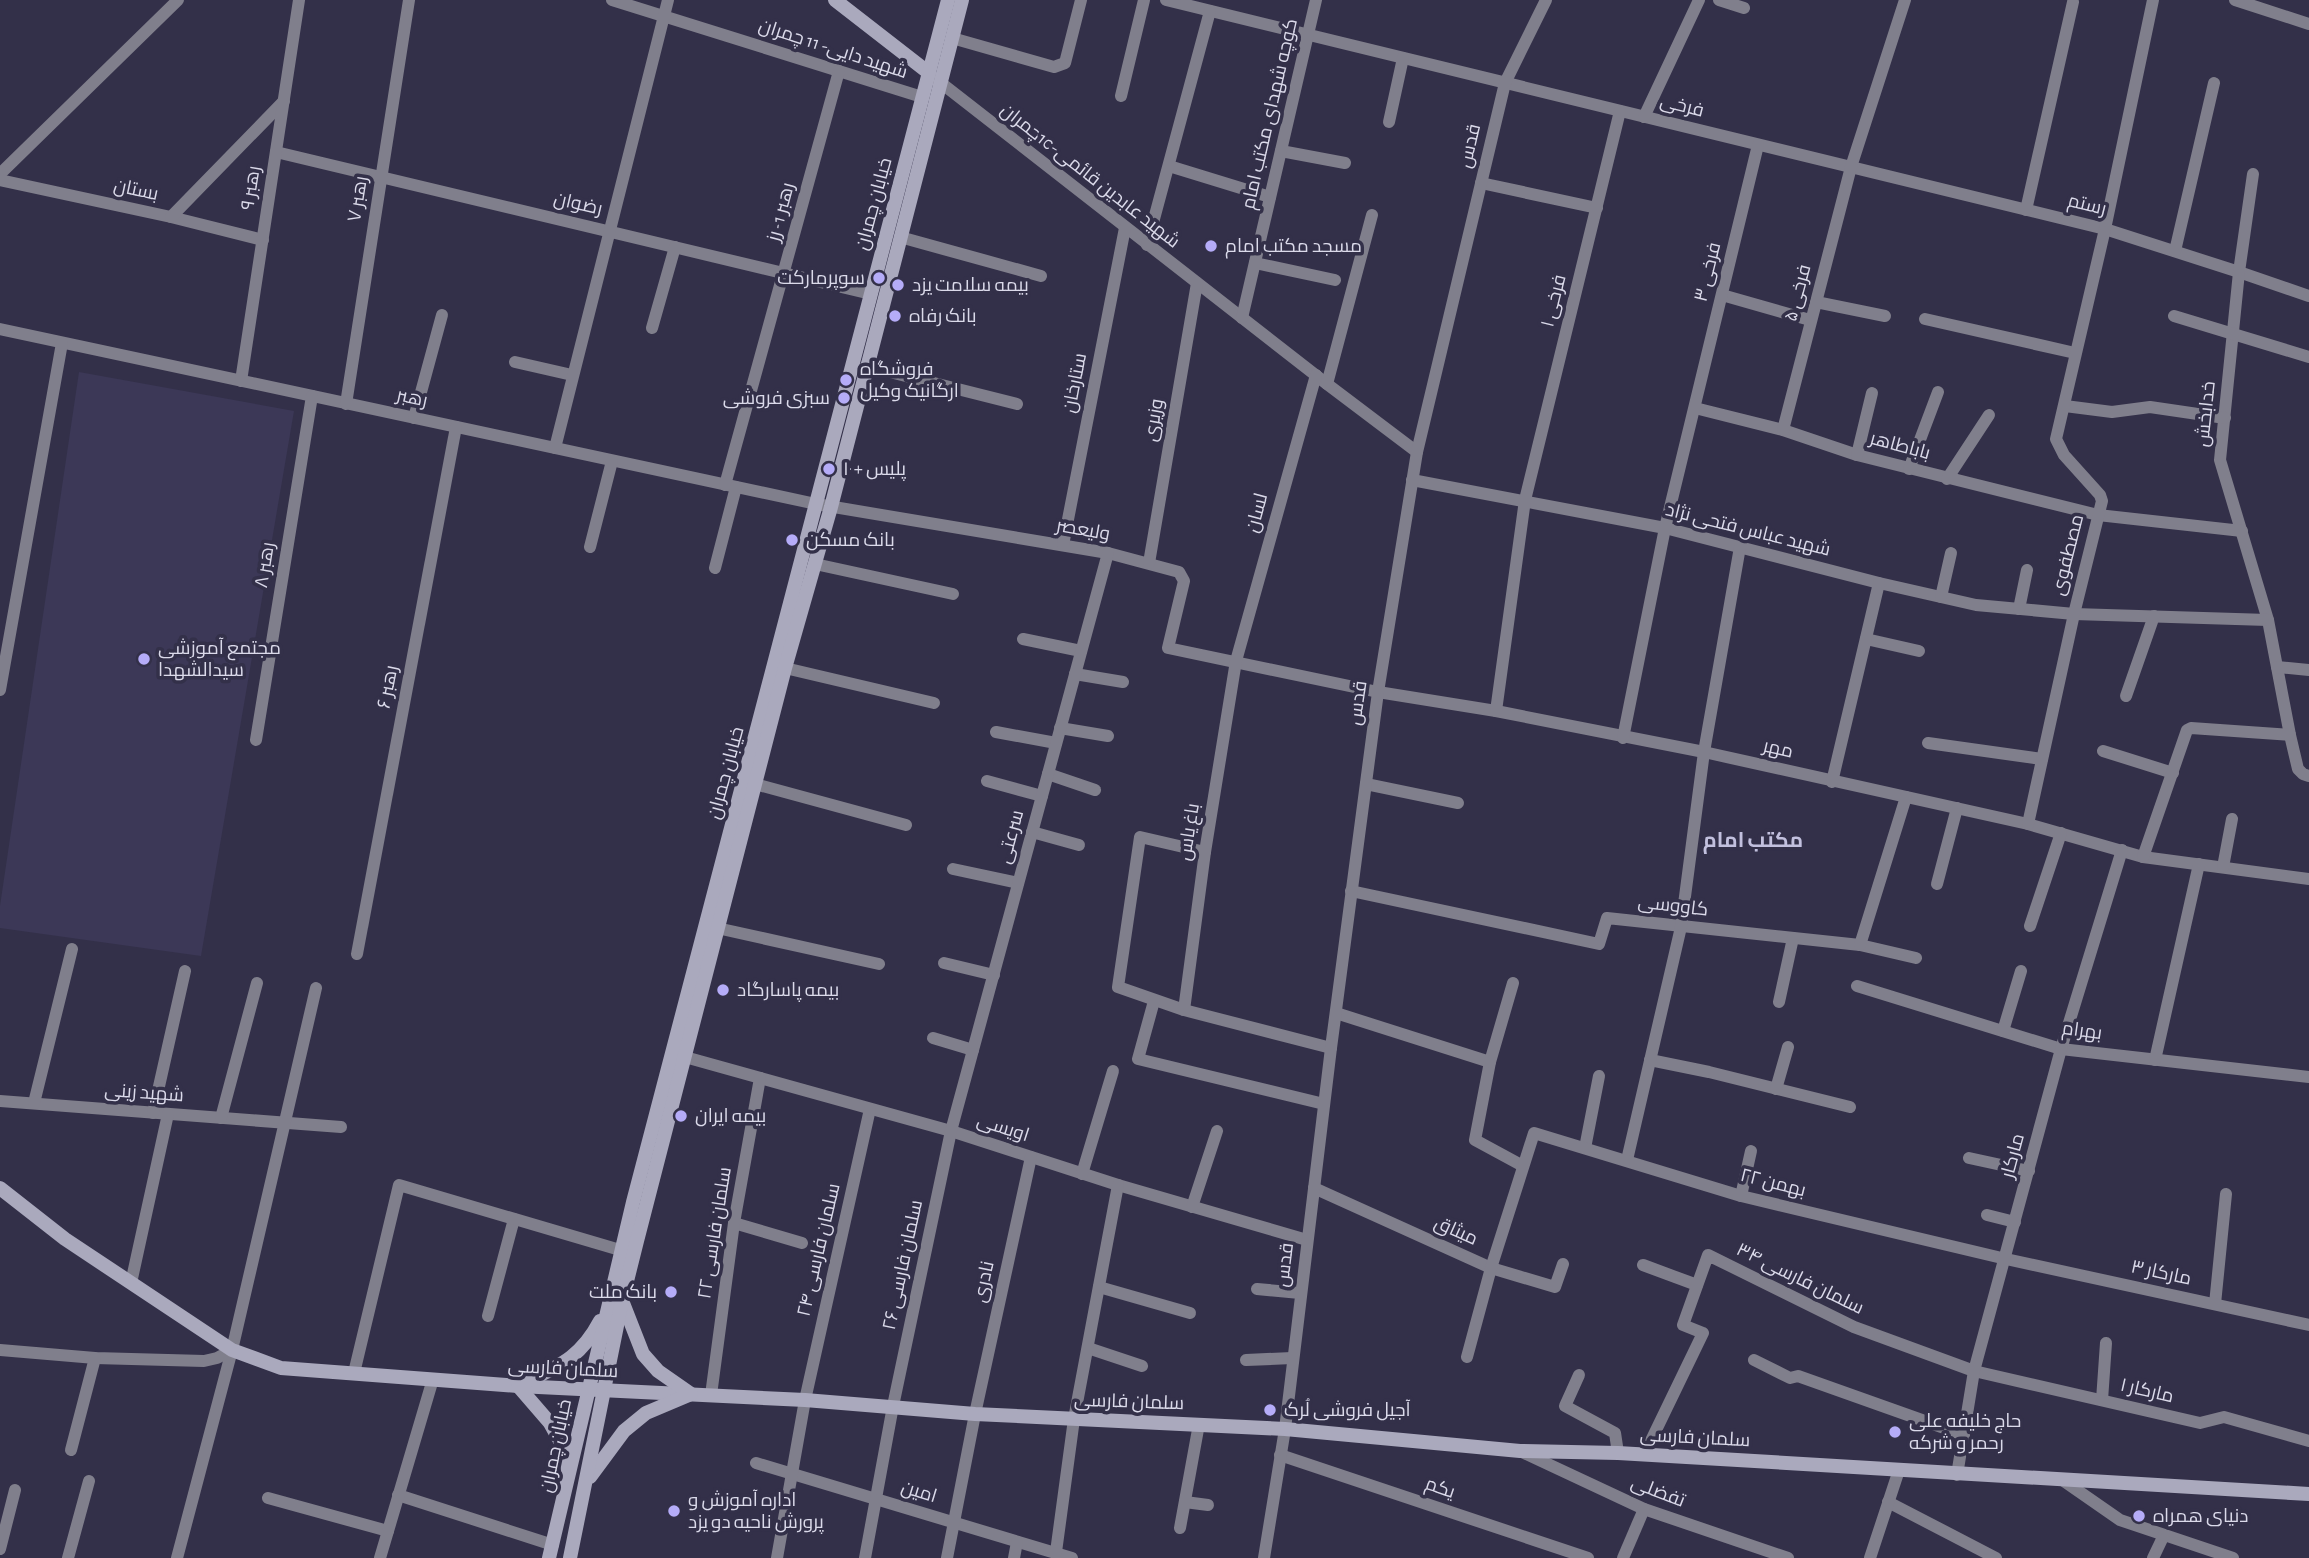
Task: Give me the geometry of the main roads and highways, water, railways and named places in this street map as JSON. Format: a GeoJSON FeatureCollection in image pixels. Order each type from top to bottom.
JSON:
{"type":"FeatureCollection","features":[{"type":"Feature","properties":{"kind":"main road"},"geometry":{"type":"LineString","coordinates":[[835,0],[935,78]]}},
{"type":"Feature","properties":{"kind":"main road","name":"خیابان چمران"},"geometry":{"type":"LineString","coordinates":[[571,1554],[606,1391],[620,1250],[823,506],[866,366],[900,237],[935,78],[948,0]]}},
{"type":"Feature","properties":{"kind":"main road","name":"خیابان چمران"},"geometry":{"type":"LineString","coordinates":[[551,1551],[570,1478],[588,1390],[685,1057],[785,668],[815,564],[823,506],[871,293],[922,97],[935,78],[952,38],[962,0]]}},
{"type":"Feature","properties":{"kind":"main road","name":"سلمان فارسی"},"geometry":{"type":"LineString","coordinates":[[0,1188],[65,1239],[232,1350],[281,1367],[518,1386],[805,1400],[975,1414],[1285,1429],[1520,1451],[1618,1453],[2309,1494]]}},
{"type":"Feature","properties":{"kind":"main road"},"geometry":{"type":"LineString","coordinates":[[570,1478],[564,1448],[550,1423],[518,1386],[572,1358],[591,1337],[616,1301],[643,1354],[659,1371],[691,1394]]}},
{"type":"Feature","properties":{"kind":"main road"},"geometry":{"type":"LineString","coordinates":[[586,1483],[624,1431],[646,1413],[691,1394]]}},
{"type":"Feature","properties":{"kind":"main road"},"geometry":{"type":"LineString","coordinates":[[551,1551],[571,1554]]}},
{"type":"Feature","properties":{"kind":"place","name":"مسجد مکتب امام"},"geometry":{"type":"Point","coordinates":[1211,246]}},
{"type":"Feature","properties":{"kind":"place","name":"سوپرمارکت"},"geometry":{"type":"Point","coordinates":[879,278]}},
{"type":"Feature","properties":{"kind":"place","name":"بيمه سلامت يزد"},"geometry":{"type":"Point","coordinates":[898,285]}},
{"type":"Feature","properties":{"kind":"place","name":"بانک رفاه"},"geometry":{"type":"Point","coordinates":[895,316]}},
{"type":"Feature","properties":{"kind":"place","name":"فروشگاه ارگانیک وکیل"},"geometry":{"type":"Point","coordinates":[846,380]}},
{"type":"Feature","properties":{"kind":"place","name":"سبزی فروشی"},"geometry":{"type":"Point","coordinates":[844,398]}},
{"type":"Feature","properties":{"kind":"place","name":"پلیس +۱۰"},"geometry":{"type":"Point","coordinates":[829,469]}},
{"type":"Feature","properties":{"kind":"place","name":"بانک مسکن"},"geometry":{"type":"Point","coordinates":[792,540]}},
{"type":"Feature","properties":{"kind":"place","name":"مجتمع آموزشی سیدالشهدا"},"geometry":{"type":"Point","coordinates":[144,659]}},
{"type":"Feature","properties":{"kind":"place","name":"بیمه پاسارگاد"},"geometry":{"type":"Point","coordinates":[723,990]}},
{"type":"Feature","properties":{"kind":"place","name":"بیمه ایران"},"geometry":{"type":"Point","coordinates":[681,1116]}},
{"type":"Feature","properties":{"kind":"place","name":"بانک ملت"},"geometry":{"type":"Point","coordinates":[671,1292]}},
{"type":"Feature","properties":{"kind":"place","name":"آجیل فروشی لُرک"},"geometry":{"type":"Point","coordinates":[1270,1410]}},
{"type":"Feature","properties":{"kind":"place","name":"حاج خلیفه علی رحمر و شرکه"},"geometry":{"type":"Point","coordinates":[1895,1432]}},
{"type":"Feature","properties":{"kind":"place","name":"اداره آموزش و پرورش ناحیه دو یزد"},"geometry":{"type":"Point","coordinates":[674,1511]}},
{"type":"Feature","properties":{"kind":"place","name":"دنیای همراه"},"geometry":{"type":"Point","coordinates":[2139,1516]}},
{"type":"Feature","properties":{"kind":"district","name":"مکتب امام"},"geometry":{"type":"Point","coordinates":[1753,840]}}]}
